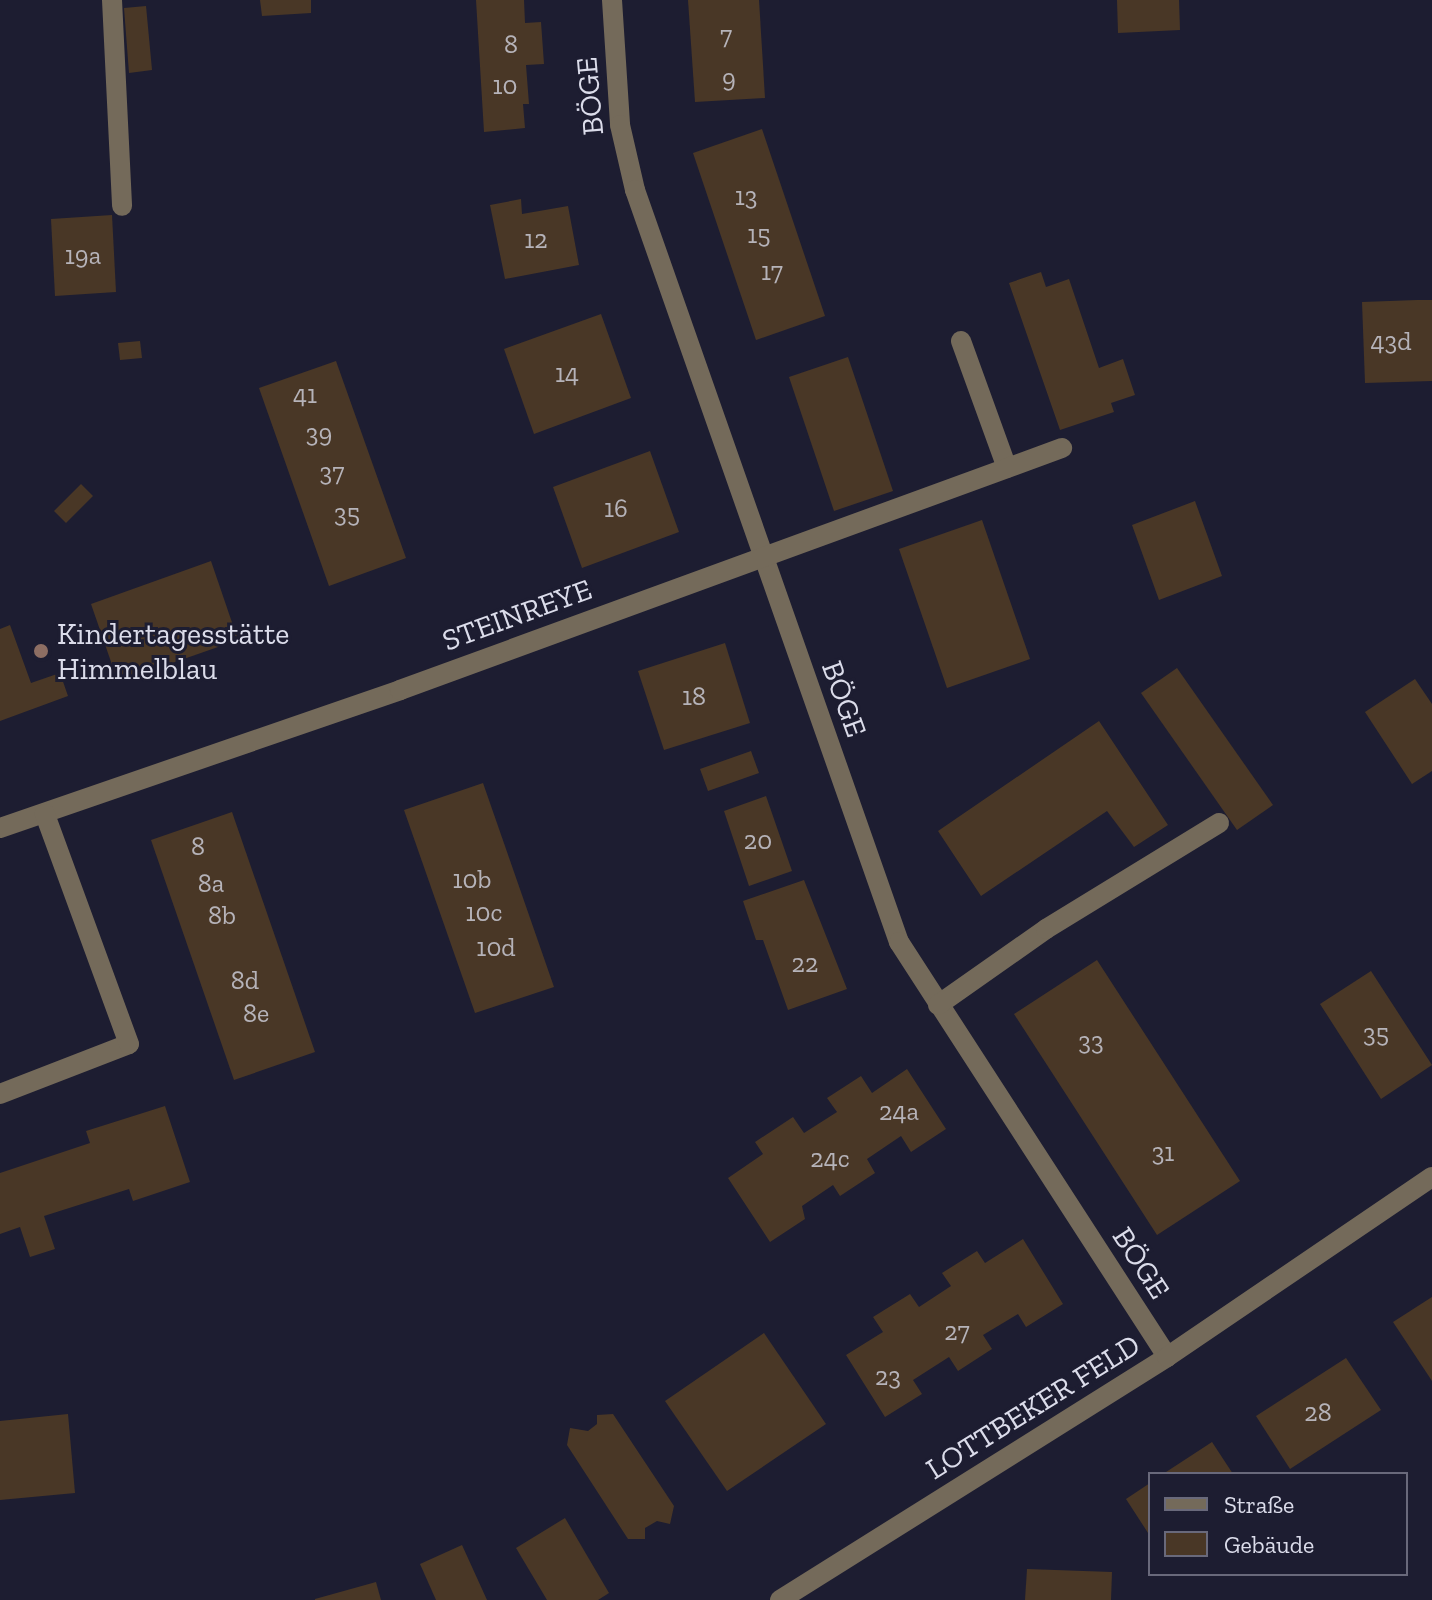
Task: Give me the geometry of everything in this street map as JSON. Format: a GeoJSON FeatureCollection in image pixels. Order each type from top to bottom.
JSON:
{"type":"FeatureCollection","features":[{"type":"Feature","properties":{"kind":"street"},"geometry":{"type":"LineString","coordinates":[[112,0],[122,206]]}},
{"type":"Feature","properties":{"kind":"street","name":"BÖGE"},"geometry":{"type":"LineString","coordinates":[[612,0],[620,125],[635,190],[761,558],[899,942],[1167,1357]]}},
{"type":"Feature","properties":{"kind":"street"},"geometry":{"type":"LineString","coordinates":[[961,341],[1007,468]]}},
{"type":"Feature","properties":{"kind":"street","name":"STEINREYE"},"geometry":{"type":"LineString","coordinates":[[0,828],[1062,448]]}},
{"type":"Feature","properties":{"kind":"street"},"geometry":{"type":"LineString","coordinates":[[0,1094],[129,1044],[45,814]]}},
{"type":"Feature","properties":{"kind":"street"},"geometry":{"type":"LineString","coordinates":[[938,1005],[1046,929],[1219,823]]}},
{"type":"Feature","properties":{"kind":"street","name":"LOTTBEKER FELD"},"geometry":{"type":"LineString","coordinates":[[780,1600],[1167,1357],[1432,1177]]}},
{"type":"Feature","properties":{"kind":"building"},"geometry":{"type":"Polygon","coordinates":[[[260,0],[311,0],[311,13],[262,16],[260,0]]]}},
{"type":"Feature","properties":{"kind":"building"},"geometry":{"type":"Polygon","coordinates":[[[476,0],[524,0],[525,23],[541,22],[544,64],[526,65],[529,104],[523,104],[525,128],[484,132],[476,0]]]}},
{"type":"Feature","properties":{"kind":"building"},"geometry":{"type":"Polygon","coordinates":[[[688,0],[759,0],[765,98],[695,102],[688,0]]]}},
{"type":"Feature","properties":{"kind":"building"},"geometry":{"type":"Polygon","coordinates":[[[1117,0],[1179,0],[1180,30],[1118,33],[1117,0]]]}},
{"type":"Feature","properties":{"kind":"building"},"geometry":{"type":"Polygon","coordinates":[[[146,6],[152,70],[129,73],[124,8],[146,6]]]}},
{"type":"Feature","properties":{"kind":"building"},"geometry":{"type":"Polygon","coordinates":[[[762,129],[825,316],[756,340],[693,153],[762,129]]]}},
{"type":"Feature","properties":{"kind":"building"},"geometry":{"type":"Polygon","coordinates":[[[521,199],[522,214],[568,206],[579,265],[505,279],[490,205],[521,199]]]}},
{"type":"Feature","properties":{"kind":"building"},"geometry":{"type":"Polygon","coordinates":[[[112,215],[116,292],[55,296],[51,219],[112,215]]]}},
{"type":"Feature","properties":{"kind":"building"},"geometry":{"type":"Polygon","coordinates":[[[1041,272],[1046,287],[1069,279],[1099,368],[1123,359],[1135,395],[1111,403],[1114,412],[1060,430],[1009,283],[1041,272]]]}},
{"type":"Feature","properties":{"kind":"building"},"geometry":{"type":"Polygon","coordinates":[[[1432,300],[1432,381],[1365,383],[1362,302],[1432,300]]]}},
{"type":"Feature","properties":{"kind":"building"},"geometry":{"type":"Polygon","coordinates":[[[601,314],[631,398],[534,434],[504,349],[601,314]]]}},
{"type":"Feature","properties":{"kind":"building"},"geometry":{"type":"Polygon","coordinates":[[[140,341],[142,358],[120,360],[118,343],[140,341]]]}},
{"type":"Feature","properties":{"kind":"building"},"geometry":{"type":"Polygon","coordinates":[[[848,357],[893,491],[834,511],[789,377],[848,357]]]}},
{"type":"Feature","properties":{"kind":"building"},"geometry":{"type":"Polygon","coordinates":[[[336,361],[406,558],[329,586],[259,388],[336,361]]]}},
{"type":"Feature","properties":{"kind":"building"},"geometry":{"type":"Polygon","coordinates":[[[650,451],[679,532],[582,568],[553,487],[650,451]]]}},
{"type":"Feature","properties":{"kind":"building"},"geometry":{"type":"Polygon","coordinates":[[[81,484],[93,496],[66,523],[54,511],[81,484]]]}},
{"type":"Feature","properties":{"kind":"building"},"geometry":{"type":"Polygon","coordinates":[[[1195,501],[1222,576],[1159,600],[1132,525],[1195,501]]]}},
{"type":"Feature","properties":{"kind":"building"},"geometry":{"type":"Polygon","coordinates":[[[982,520],[1030,659],[947,688],[899,549],[982,520]]]}},
{"type":"Feature","properties":{"kind":"building"},"geometry":{"type":"Polygon","coordinates":[[[211,561],[238,640],[118,682],[91,604],[211,561]]]}},
{"type":"Feature","properties":{"kind":"building"},"geometry":{"type":"Polygon","coordinates":[[[10,625],[31,683],[60,673],[68,696],[0,721],[0,629],[10,625]]]}},
{"type":"Feature","properties":{"kind":"building"},"geometry":{"type":"Polygon","coordinates":[[[725,643],[750,723],[664,750],[638,671],[725,643]]]}},
{"type":"Feature","properties":{"kind":"building"},"geometry":{"type":"Polygon","coordinates":[[[1177,668],[1273,805],[1237,830],[1141,693],[1177,668]]]}},
{"type":"Feature","properties":{"kind":"building"},"geometry":{"type":"Polygon","coordinates":[[[1415,679],[1432,704],[1432,771],[1412,784],[1365,712],[1415,679]]]}},
{"type":"Feature","properties":{"kind":"building"},"geometry":{"type":"Polygon","coordinates":[[[1099,721],[1168,825],[1134,847],[1107,811],[981,896],[938,831],[1099,721]]]}},
{"type":"Feature","properties":{"kind":"building"},"geometry":{"type":"Polygon","coordinates":[[[751,751],[759,773],[708,791],[700,769],[751,751]]]}},
{"type":"Feature","properties":{"kind":"building"},"geometry":{"type":"Polygon","coordinates":[[[483,783],[554,987],[475,1013],[404,810],[483,783]]]}},
{"type":"Feature","properties":{"kind":"building"},"geometry":{"type":"Polygon","coordinates":[[[766,796],[792,871],[749,886],[724,811],[766,796]]]}},
{"type":"Feature","properties":{"kind":"building"},"geometry":{"type":"Polygon","coordinates":[[[232,812],[315,1052],[234,1080],[151,840],[232,812]]]}},
{"type":"Feature","properties":{"kind":"building"},"geometry":{"type":"Polygon","coordinates":[[[804,880],[847,989],[788,1010],[763,940],[756,940],[743,901],[804,880]]]}},
{"type":"Feature","properties":{"kind":"building"},"geometry":{"type":"Polygon","coordinates":[[[1097,960],[1240,1181],[1157,1235],[1014,1014],[1097,960]]]}},
{"type":"Feature","properties":{"kind":"building"},"geometry":{"type":"Polygon","coordinates":[[[1371,971],[1432,1065],[1381,1099],[1320,1004],[1371,971]]]}},
{"type":"Feature","properties":{"kind":"building"},"geometry":{"type":"Polygon","coordinates":[[[907,1069],[946,1129],[911,1152],[901,1136],[867,1159],[875,1173],[840,1196],[833,1185],[802,1206],[805,1219],[770,1242],[728,1178],[763,1154],[755,1142],[793,1117],[804,1133],[837,1112],[827,1098],[861,1076],[872,1093],[907,1069]]]}},
{"type":"Feature","properties":{"kind":"building"},"geometry":{"type":"Polygon","coordinates":[[[165,1106],[190,1182],[133,1201],[129,1189],[44,1216],[55,1249],[30,1257],[20,1227],[0,1234],[0,1173],[90,1143],[86,1131],[165,1106]]]}},
{"type":"Feature","properties":{"kind":"building"},"geometry":{"type":"Polygon","coordinates":[[[1023,1239],[1063,1304],[1026,1327],[1018,1314],[983,1335],[992,1349],[958,1371],[949,1357],[913,1380],[922,1394],[885,1417],[846,1355],[883,1332],[873,1317],[910,1294],[919,1307],[951,1286],[942,1273],[977,1251],[985,1263],[1023,1239]]]}},
{"type":"Feature","properties":{"kind":"building"},"geometry":{"type":"Polygon","coordinates":[[[1432,1297],[1432,1381],[1393,1322],[1432,1297]]]}},
{"type":"Feature","properties":{"kind":"building"},"geometry":{"type":"Polygon","coordinates":[[[764,1333],[826,1424],[727,1491],[665,1401],[764,1333]]]}},
{"type":"Feature","properties":{"kind":"building"},"geometry":{"type":"Polygon","coordinates":[[[1346,1358],[1381,1410],[1290,1469],[1256,1416],[1346,1358]]]}},
{"type":"Feature","properties":{"kind":"building"},"geometry":{"type":"Polygon","coordinates":[[[68,1414],[75,1493],[0,1500],[0,1421],[68,1414]]]}},
{"type":"Feature","properties":{"kind":"building"},"geometry":{"type":"Polygon","coordinates":[[[613,1414],[674,1506],[670,1524],[657,1521],[645,1528],[645,1539],[628,1539],[567,1445],[570,1428],[588,1431],[597,1424],[597,1415],[613,1414]]]}},
{"type":"Feature","properties":{"kind":"building"},"geometry":{"type":"Polygon","coordinates":[[[1212,1442],[1232,1472],[1166,1472],[1212,1442]]]}},
{"type":"Feature","properties":{"kind":"building"},"geometry":{"type":"Polygon","coordinates":[[[1148,1484],[1148,1533],[1126,1499],[1148,1484]]]}},
{"type":"Feature","properties":{"kind":"building"},"geometry":{"type":"Polygon","coordinates":[[[565,1518],[609,1593],[598,1600],[547,1600],[516,1548],[565,1518]]]}},
{"type":"Feature","properties":{"kind":"building"},"geometry":{"type":"Polygon","coordinates":[[[462,1545],[487,1600],[436,1600],[420,1564],[462,1545]]]}},
{"type":"Feature","properties":{"kind":"building"},"geometry":{"type":"Polygon","coordinates":[[[1027,1569],[1112,1572],[1111,1600],[1025,1600],[1027,1569]]]}},
{"type":"Feature","properties":{"kind":"building"},"geometry":{"type":"Polygon","coordinates":[[[376,1582],[381,1600],[315,1600],[315,1599],[376,1582]]]}},
{"type":"Feature","properties":{"kind":"place","name":"Kindertagesstätte Himmelblau"},"geometry":{"type":"Point","coordinates":[41,651]}}]}
